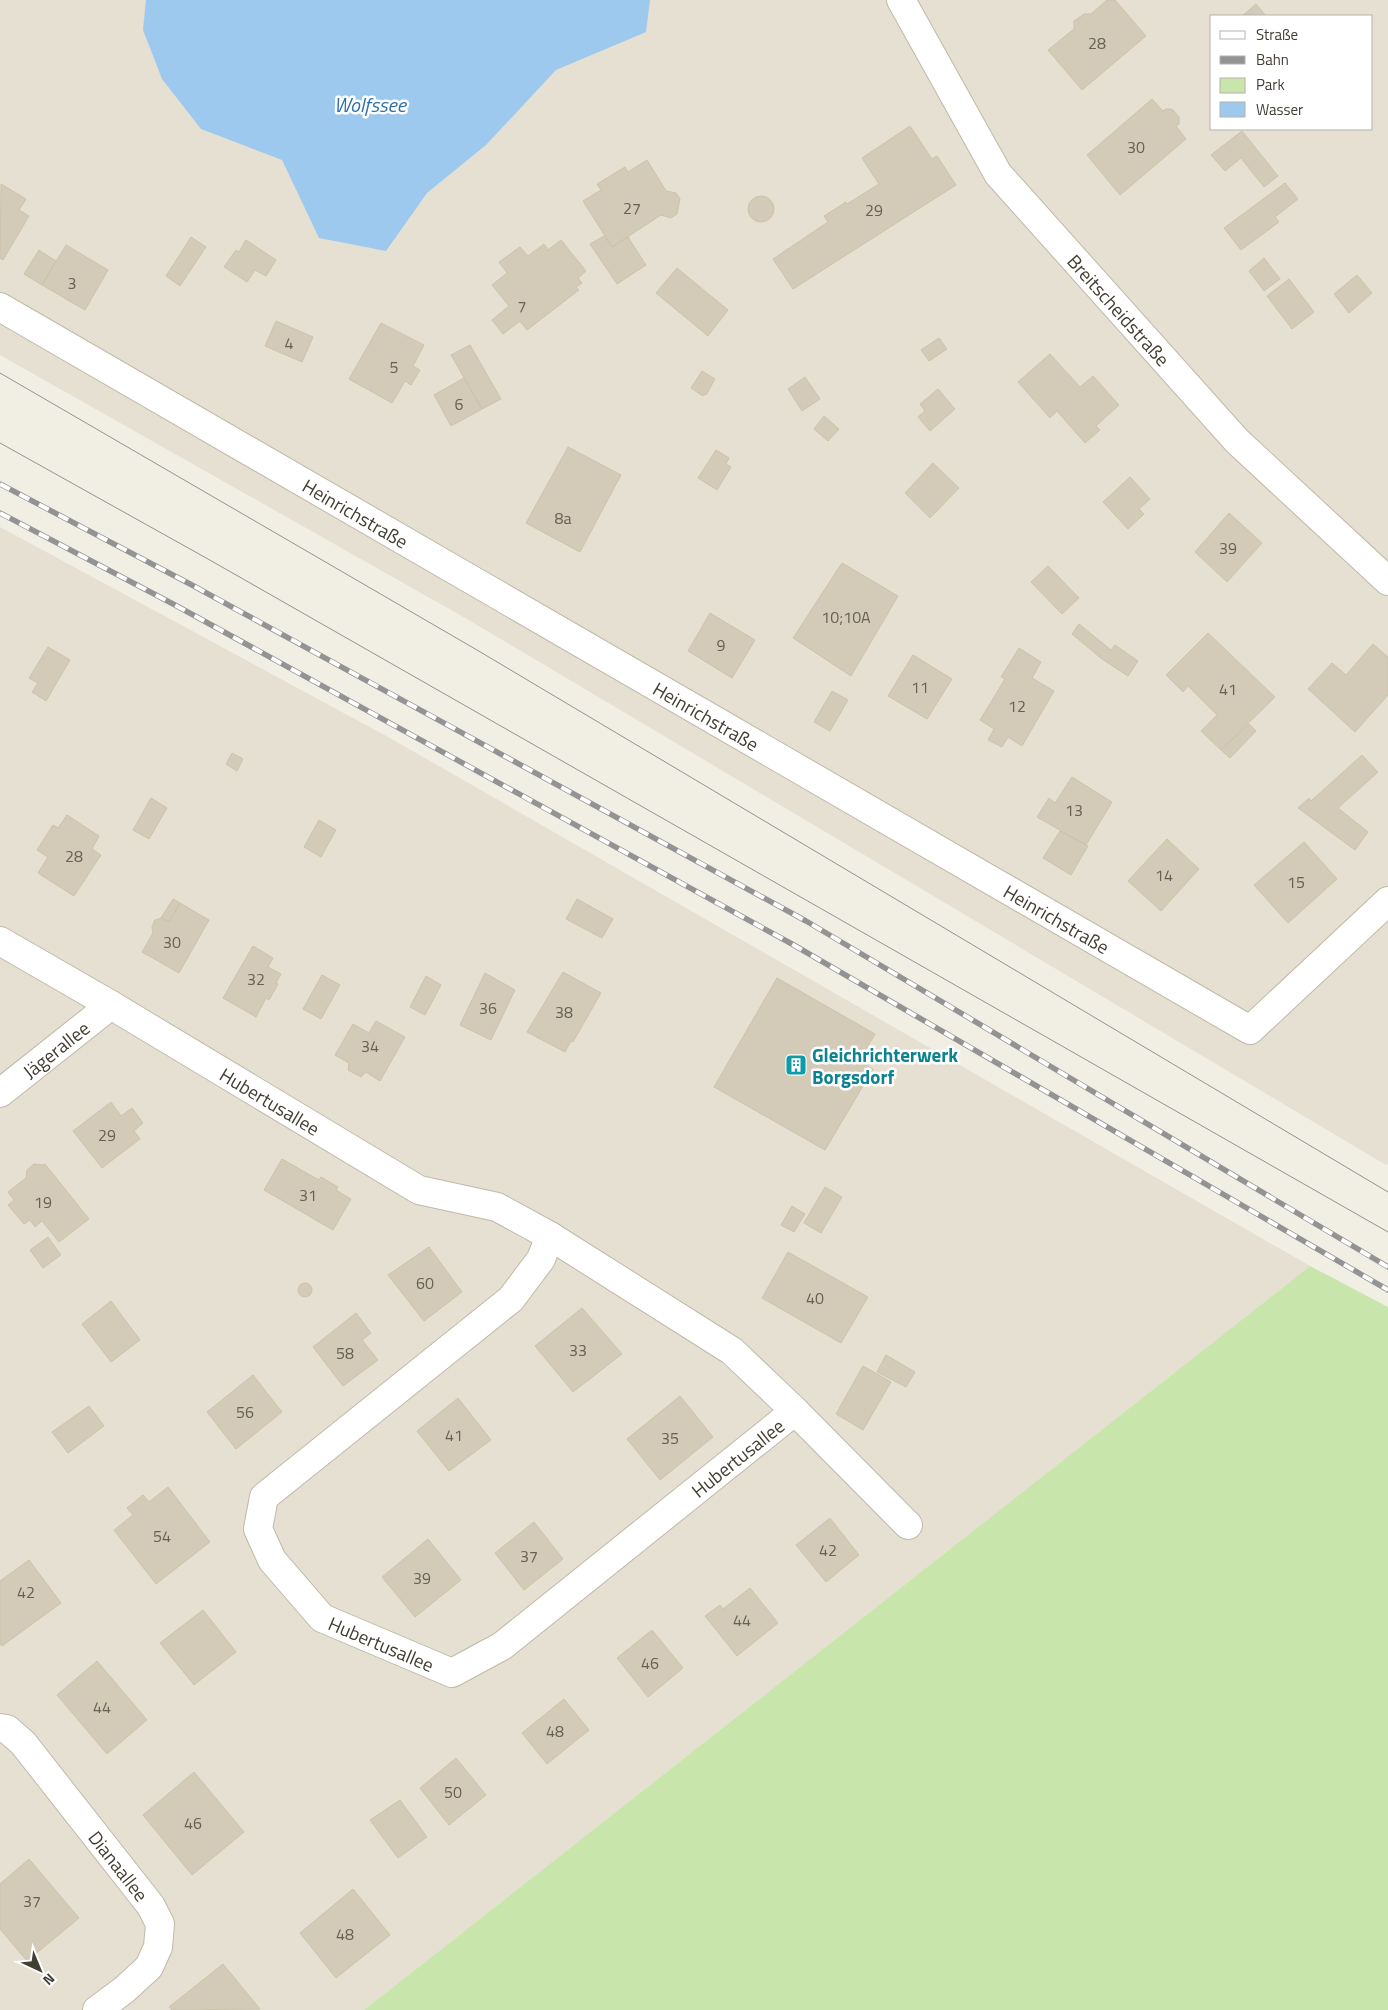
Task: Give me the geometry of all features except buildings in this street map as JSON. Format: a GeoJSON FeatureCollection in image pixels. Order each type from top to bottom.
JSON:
{"type":"FeatureCollection","features":[{"type":"Feature","properties":{"kind":"street","name":"Breitscheidstraße"},"geometry":{"type":"LineString","coordinates":[[900,0],[998,174],[1237,441],[1388,581]]}},
{"type":"Feature","properties":{"kind":"street","name":"Heinrichstraße"},"geometry":{"type":"LineString","coordinates":[[0,307],[1250,1030],[1388,901]]}},
{"type":"Feature","properties":{"kind":"street","name":"Hubertusallee"},"geometry":{"type":"LineString","coordinates":[[0,941],[111,1005],[419,1190],[497,1208],[550,1236],[732,1351],[795,1411],[908,1525]]}},
{"type":"Feature","properties":{"kind":"street","name":"Jägerallee"},"geometry":{"type":"LineString","coordinates":[[0,1093],[111,1005]]}},
{"type":"Feature","properties":{"kind":"street","name":"Hubertusallee"},"geometry":{"type":"LineString","coordinates":[[550,1236],[541,1259],[511,1299],[264,1496],[258,1529],[272,1560],[322,1618],[452,1673],[502,1646],[795,1411]]}},
{"type":"Feature","properties":{"kind":"street","name":"Dianaallee"},"geometry":{"type":"LineString","coordinates":[[0,1728],[7,1729],[23,1743],[151,1906],[160,1924],[158,1946],[149,1967],[124,1990],[97,2010]]}},
{"type":"Feature","properties":{"kind":"shaded area"},"geometry":{"type":"Polygon","coordinates":[[[0,0],[1388,0],[1388,1163],[1386,1165],[467,619],[0,355],[0,0]]]}},
{"type":"Feature","properties":{"kind":"shaded area"},"geometry":{"type":"Polygon","coordinates":[[[0,527],[390,738],[1310,1266],[364,2010],[0,2010],[0,527]]]}},
{"type":"Feature","properties":{"kind":"green space"},"geometry":{"type":"Polygon","coordinates":[[[1310,1266],[1388,1307],[1388,2010],[364,2010],[1310,1266]]]}},
{"type":"Feature","properties":{"kind":"water","name":"Wolfssee"},"geometry":{"type":"Polygon","coordinates":[[[146,0],[650,0],[646,32],[556,70],[486,145],[427,193],[386,251],[319,238],[282,160],[201,129],[162,79],[143,30],[146,0]]]}},
{"type":"Feature","properties":{"kind":"tram line"},"geometry":{"type":"LineString","coordinates":[[0,373],[477,650],[1388,1192]]}},
{"type":"Feature","properties":{"kind":"tram line"},"geometry":{"type":"LineString","coordinates":[[0,443],[208,559],[1388,1232]]}},
{"type":"Feature","properties":{"kind":"railway"},"geometry":{"type":"LineString","coordinates":[[0,484],[190,584],[806,921],[1388,1267]]}},
{"type":"Feature","properties":{"kind":"railway"},"geometry":{"type":"LineString","coordinates":[[0,513],[175,605],[792,944],[1388,1290]]}},
{"type":"Feature","properties":{"kind":"place","name":"Gleichrichterwerk Borgsdorf"},"geometry":{"type":"Point","coordinates":[796,1065]}}]}
